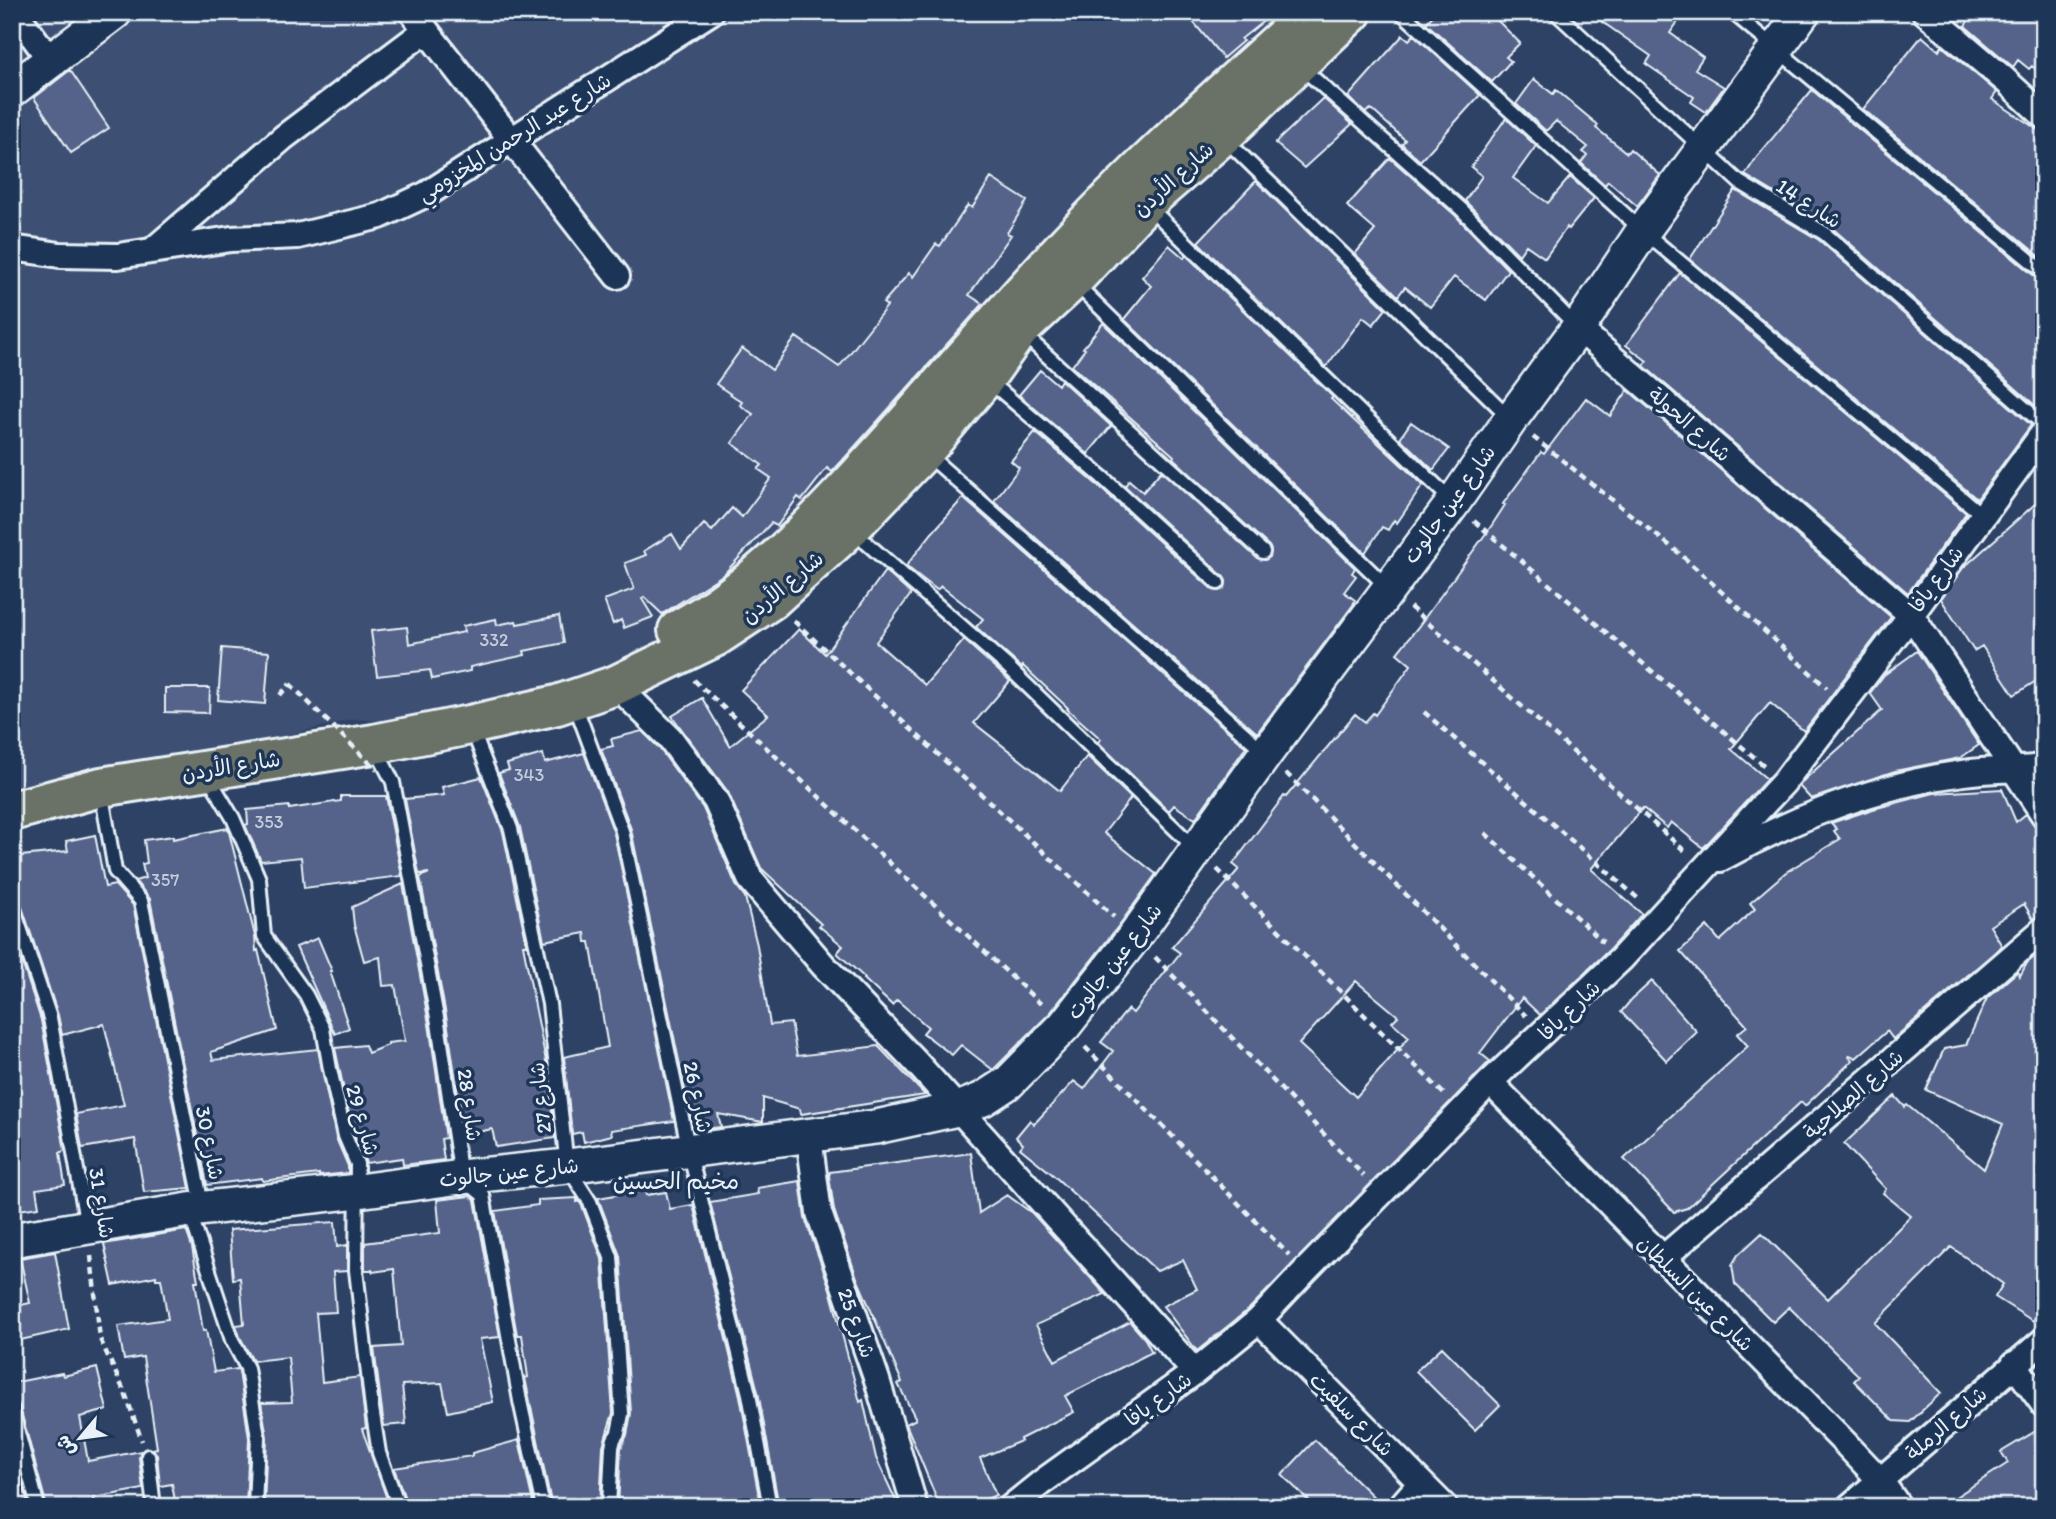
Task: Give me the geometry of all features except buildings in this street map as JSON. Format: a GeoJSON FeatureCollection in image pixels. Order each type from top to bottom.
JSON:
{"type":"FeatureCollection","features":[{"type":"Feature","properties":{"kind":"highway","name":"شارع الأردن"},"geometry":{"type":"LineString","coordinates":[[12,783],[490,696],[601,666],[643,648],[691,622],[738,589],[827,510],[1112,197],[1311,12]]}},
{"type":"Feature","properties":{"kind":"highway","name":"شارع الأردن"},"geometry":{"type":"LineString","coordinates":[[12,811],[101,787],[204,770],[376,757],[470,725],[573,700],[616,685],[715,637],[771,600],[850,528],[925,451],[985,378],[1019,330],[1072,281],[1145,203],[1222,136],[1352,12]]}},
{"type":"Feature","properties":{"kind":"street"},"geometry":{"type":"LineString","coordinates":[[15,12],[51,61]]}},
{"type":"Feature","properties":{"kind":"street"},"geometry":{"type":"LineString","coordinates":[[12,90],[115,12]]}},
{"type":"Feature","properties":{"kind":"street","name":"شارع عبد الرحمن المخزومي"},"geometry":{"type":"LineString","coordinates":[[12,248],[60,255],[118,256],[231,239],[299,236],[380,216],[428,194],[711,12]]}},
{"type":"Feature","properties":{"kind":"street","name":"شارع عين جالوت"},"geometry":{"type":"LineString","coordinates":[[12,1240],[189,1210],[809,1137],[904,1122],[958,1109],[983,1099],[1009,1082],[1064,1026],[1135,936],[1266,753],[1453,503],[1578,328],[1643,231],[1803,12]]}},
{"type":"Feature","properties":{"kind":"street"},"geometry":{"type":"LineString","coordinates":[[1925,12],[2044,116]]}},
{"type":"Feature","properties":{"kind":"street"},"geometry":{"type":"LineString","coordinates":[[153,250],[419,21],[617,276]]}},
{"type":"Feature","properties":{"kind":"street","name":"شارع الحولة"},"geometry":{"type":"LineString","coordinates":[[1578,328],[1911,615],[2044,816]]}},
{"type":"Feature","properties":{"kind":"street","name":"شارع يافا"},"geometry":{"type":"LineString","coordinates":[[1011,1507],[1195,1372],[1259,1320],[1490,1082],[1621,959],[1784,782],[1911,615],[2044,432]]}},
{"type":"Feature","properties":{"kind":"street"},"geometry":{"type":"LineString","coordinates":[[616,685],[670,738],[716,802],[750,879],[823,965],[915,1060],[1195,1372]]}},
{"type":"Feature","properties":{"kind":"street"},"geometry":{"type":"LineString","coordinates":[[1704,867],[1816,812],[1901,785],[1965,773],[2044,767]]}},
{"type":"Feature","properties":{"kind":"street","name":"شارع الصلاحية"},"geometry":{"type":"LineString","coordinates":[[1662,1259],[2044,929]]}},
{"type":"Feature","properties":{"kind":"street","name":"شارع عين السلطان"},"geometry":{"type":"LineString","coordinates":[[1490,1082],[1880,1480],[1899,1507]]}},
{"type":"Feature","properties":{"kind":"street","name":"شارع 25"},"geometry":{"type":"LineString","coordinates":[[809,1137],[818,1213],[877,1380],[915,1507]]}},
{"type":"Feature","properties":{"kind":"street","name":"شارع سلفيت"},"geometry":{"type":"LineString","coordinates":[[1259,1320],[1446,1507]]}},
{"type":"Feature","properties":{"kind":"street","name":"شارع الرملة"},"geometry":{"type":"LineString","coordinates":[[1849,1507],[2044,1340]]}},
{"type":"Feature","properties":{"kind":"street"},"geometry":{"type":"LineString","coordinates":[[2014,1364],[2044,1405]]}},
{"type":"Feature","properties":{"kind":"street"},"geometry":{"type":"LineString","coordinates":[[1400,1507],[1421,1483]]}},
{"type":"Feature","properties":{"kind":"lane"},"geometry":{"type":"LineString","coordinates":[[1401,12],[1643,231],[1982,516]]}},
{"type":"Feature","properties":{"kind":"lane","name":"شارع 14"},"geometry":{"type":"LineString","coordinates":[[1555,12],[1739,182],[1824,233],[2044,425]]}},
{"type":"Feature","properties":{"kind":"lane"},"geometry":{"type":"LineString","coordinates":[[1732,12],[2044,272]]}},
{"type":"Feature","properties":{"kind":"lane","name":"شارع الحولة"},"geometry":{"type":"LineString","coordinates":[[1298,64],[1461,209],[1578,328]]}},
{"type":"Feature","properties":{"kind":"lane"},"geometry":{"type":"LineString","coordinates":[[1222,136],[1511,419]]}},
{"type":"Feature","properties":{"kind":"lane"},"geometry":{"type":"LineString","coordinates":[[1145,203],[1453,503]]}},
{"type":"Feature","properties":{"kind":"lane"},"geometry":{"type":"LineString","coordinates":[[1072,281],[1388,588]]}},
{"type":"Feature","properties":{"kind":"lane"},"geometry":{"type":"LineString","coordinates":[[1019,330],[1263,552]]}},
{"type":"Feature","properties":{"kind":"lane"},"geometry":{"type":"LineString","coordinates":[[985,378],[1102,477],[1218,583]]}},
{"type":"Feature","properties":{"kind":"lane"},"geometry":{"type":"LineString","coordinates":[[925,451],[1266,753]]}},
{"type":"Feature","properties":{"kind":"lane"},"geometry":{"type":"LineString","coordinates":[[850,528],[1007,666],[1197,850]]}},
{"type":"Feature","properties":{"kind":"lane","name":"شارع 26"},"geometry":{"type":"LineString","coordinates":[[573,700],[622,831],[689,1151],[749,1394],[770,1507]]}},
{"type":"Feature","properties":{"kind":"lane","name":"شارع 27"},"geometry":{"type":"LineString","coordinates":[[470,725],[511,829],[549,1004],[567,1166],[590,1202],[611,1257],[622,1414],[612,1447],[609,1507]]}},
{"type":"Feature","properties":{"kind":"lane","name":"شارع 28"},"geometry":{"type":"LineString","coordinates":[[376,757],[393,782],[438,1023],[461,1177]]}},
{"type":"Feature","properties":{"kind":"lane","name":"شارع 29"},"geometry":{"type":"LineString","coordinates":[[204,770],[233,818],[259,879],[264,936],[306,995],[323,1029],[345,1136],[357,1164],[356,1270],[372,1408],[379,1453],[399,1507]]}},
{"type":"Feature","properties":{"kind":"lane","name":"شارع 30"},"geometry":{"type":"LineString","coordinates":[[101,787],[115,871],[141,901],[165,1015],[200,1195],[189,1210]]}},
{"type":"Feature","properties":{"kind":"lane","name":"شارع 31"},"geometry":{"type":"LineString","coordinates":[[12,904],[50,1018],[87,1227]]}},
{"type":"Feature","properties":{"kind":"lane"},"geometry":{"type":"LineString","coordinates":[[461,1177],[482,1195],[520,1401],[543,1507]]}},
{"type":"Feature","properties":{"kind":"lane"},"geometry":{"type":"LineString","coordinates":[[189,1210],[232,1340],[247,1368],[258,1437],[255,1507]]}},
{"type":"Feature","properties":{"kind":"lane"},"geometry":{"type":"LineString","coordinates":[[12,1410],[38,1507]]}},
{"type":"Feature","properties":{"kind":"lane"},"geometry":{"type":"LineString","coordinates":[[148,1456],[154,1507]]}},
{"type":"Feature","properties":{"kind":"path"},"geometry":{"type":"LineString","coordinates":[[1511,419],[1679,553],[1843,702]]}},
{"type":"Feature","properties":{"kind":"path"},"geometry":{"type":"LineString","coordinates":[[1453,503],[1784,782]]}},
{"type":"Feature","properties":{"kind":"path"},"geometry":{"type":"LineString","coordinates":[[1388,588],[1704,867]]}},
{"type":"Feature","properties":{"kind":"path"},"geometry":{"type":"LineString","coordinates":[[771,600],[1135,936],[1382,1194]]}},
{"type":"Feature","properties":{"kind":"path"},"geometry":{"type":"LineString","coordinates":[[671,659],[1064,1026],[1305,1271]]}},
{"type":"Feature","properties":{"kind":"path"},"geometry":{"type":"LineString","coordinates":[[280,695],[290,684],[376,757]]}},
{"type":"Feature","properties":{"kind":"path"},"geometry":{"type":"LineString","coordinates":[[1424,712],[1660,917]]}},
{"type":"Feature","properties":{"kind":"path"},"geometry":{"type":"LineString","coordinates":[[1266,753],[1544,1034]]}},
{"type":"Feature","properties":{"kind":"path"},"geometry":{"type":"LineString","coordinates":[[1485,834],[1621,959]]}},
{"type":"Feature","properties":{"kind":"path"},"geometry":{"type":"LineString","coordinates":[[1197,850],[1462,1112]]}},
{"type":"Feature","properties":{"kind":"path","name":"شارع 31"},"geometry":{"type":"LineString","coordinates":[[87,1227],[100,1339],[125,1393],[148,1456]]}},
{"type":"Feature","properties":{"kind":"shaded area"},"geometry":{"type":"Polygon","coordinates":[[[12,12],[1337,12],[1248,100],[742,650],[552,699],[460,727],[354,719],[12,802],[12,12]]]}},
{"type":"Feature","properties":{"kind":"district","name":"مخيم الحسين"},"geometry":{"type":"Point","coordinates":[676,1181]}}]}
